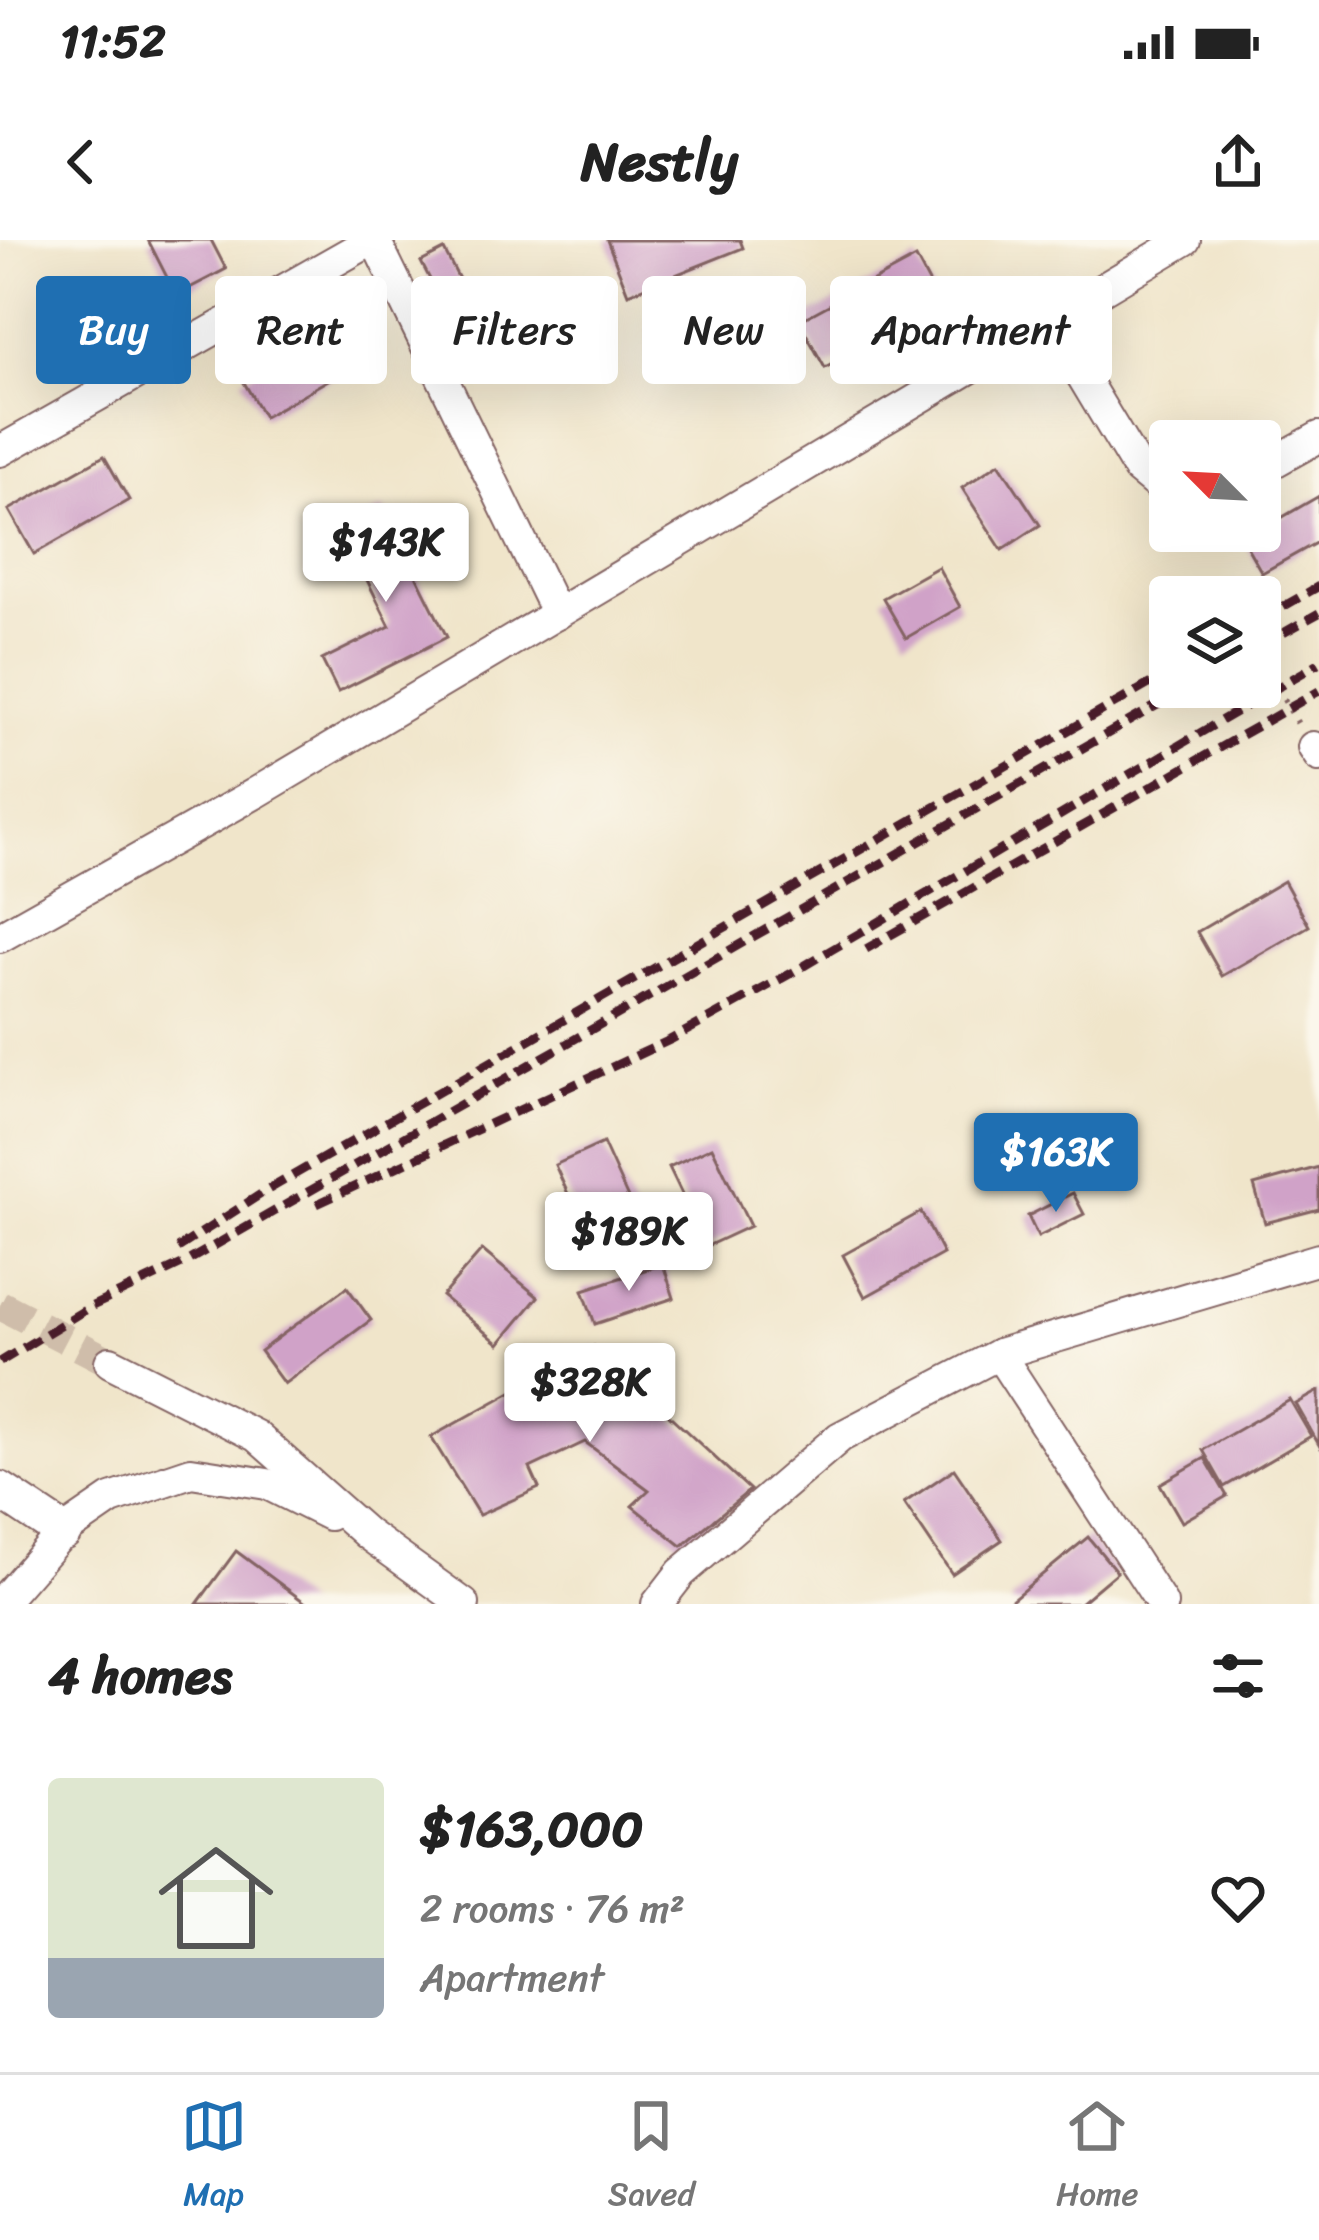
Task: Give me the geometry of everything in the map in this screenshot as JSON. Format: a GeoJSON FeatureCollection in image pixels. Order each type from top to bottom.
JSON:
{"type":"FeatureCollection","features":[{"type":"Feature","properties":{"kind":"main road"},"geometry":{"type":"LineString","coordinates":[[0,1490],[63,1532]]}},
{"type":"Feature","properties":{"kind":"street"},"geometry":{"type":"LineString","coordinates":[[0,451],[373,240],[557,614]]}},
{"type":"Feature","properties":{"kind":"street"},"geometry":{"type":"LineString","coordinates":[[1112,283],[1185,240]]}},
{"type":"Feature","properties":{"kind":"street"},"geometry":{"type":"LineString","coordinates":[[0,937],[254,794],[943,384]]}},
{"type":"Feature","properties":{"kind":"street"},"geometry":{"type":"LineString","coordinates":[[1087,384],[1138,469],[1149,478]]}},
{"type":"Feature","properties":{"kind":"street"},"geometry":{"type":"LineString","coordinates":[[1281,458],[1319,437]]}},
{"type":"Feature","properties":{"kind":"street"},"geometry":{"type":"LineString","coordinates":[[657,1604],[681,1573],[840,1436],[999,1354],[1319,1259]]}},
{"type":"Feature","properties":{"kind":"street"},"geometry":{"type":"LineString","coordinates":[[999,1354],[1162,1604]]}},
{"type":"Feature","properties":{"kind":"street"},"geometry":{"type":"LineString","coordinates":[[110,1362],[256,1436],[367,1534],[464,1604]]}},
{"type":"Feature","properties":{"kind":"street"},"geometry":{"type":"LineString","coordinates":[[0,1604],[63,1532],[111,1499],[191,1472],[268,1484],[367,1534]]}},
{"type":"Feature","properties":{"kind":"path"},"geometry":{"type":"LineString","coordinates":[[1281,693],[1316,752]]}},
{"type":"Feature","properties":{"kind":"building"},"geometry":{"type":"Polygon","coordinates":[[[148,240],[211,240],[226,269],[191,287],[191,276],[166,276],[148,240]]]}},
{"type":"Feature","properties":{"kind":"building"},"geometry":{"type":"Polygon","coordinates":[[[607,240],[740,240],[743,248],[673,276],[642,276],[642,288],[628,294],[607,240]]]}},
{"type":"Feature","properties":{"kind":"building"},"geometry":{"type":"Polygon","coordinates":[[[444,250],[457,276],[428,276],[421,262],[444,250]]]}},
{"type":"Feature","properties":{"kind":"building"},"geometry":{"type":"Polygon","coordinates":[[[916,258],[926,276],[883,276],[916,258]]]}},
{"type":"Feature","properties":{"kind":"building"},"geometry":{"type":"Polygon","coordinates":[[[830,304],[830,365],[825,368],[806,334],[806,317],[830,304]]]}},
{"type":"Feature","properties":{"kind":"building"},"geometry":{"type":"Polygon","coordinates":[[[245,384],[321,384],[264,417],[245,384]]]}},
{"type":"Feature","properties":{"kind":"building"},"geometry":{"type":"Polygon","coordinates":[[[104,456],[129,500],[34,554],[9,510],[104,456]]]}},
{"type":"Feature","properties":{"kind":"building"},"geometry":{"type":"Polygon","coordinates":[[[999,463],[1040,525],[1002,550],[962,488],[999,463]]]}},
{"type":"Feature","properties":{"kind":"building"},"geometry":{"type":"Polygon","coordinates":[[[1319,496],[1319,541],[1262,573],[1250,552],[1281,552],[1281,518],[1319,496]]]}},
{"type":"Feature","properties":{"kind":"building"},"geometry":{"type":"Polygon","coordinates":[[[383,509],[447,637],[338,692],[322,660],[390,626],[342,530],[383,509]]]}},
{"type":"Feature","properties":{"kind":"building"},"geometry":{"type":"Polygon","coordinates":[[[938,567],[960,607],[906,638],[883,598],[938,567]]]}},
{"type":"Feature","properties":{"kind":"building"},"geometry":{"type":"Polygon","coordinates":[[[1284,881],[1309,926],[1222,976],[1197,932],[1284,881]]]}},
{"type":"Feature","properties":{"kind":"building"},"geometry":{"type":"Polygon","coordinates":[[[603,1143],[637,1218],[600,1235],[590,1213],[579,1218],[555,1165],[603,1143]]]}},
{"type":"Feature","properties":{"kind":"building"},"geometry":{"type":"Polygon","coordinates":[[[712,1147],[750,1226],[707,1246],[669,1167],[712,1147]]]}},
{"type":"Feature","properties":{"kind":"building"},"geometry":{"type":"Polygon","coordinates":[[[1319,1167],[1319,1209],[1265,1223],[1254,1185],[1319,1167]]]}},
{"type":"Feature","properties":{"kind":"building"},"geometry":{"type":"Polygon","coordinates":[[[1073,1193],[1084,1214],[1038,1237],[1028,1216],[1073,1193]]]}},
{"type":"Feature","properties":{"kind":"building"},"geometry":{"type":"Polygon","coordinates":[[[921,1212],[943,1254],[865,1297],[843,1255],[921,1212]]]}},
{"type":"Feature","properties":{"kind":"building"},"geometry":{"type":"Polygon","coordinates":[[[482,1250],[538,1297],[499,1344],[442,1296],[482,1250]]]}},
{"type":"Feature","properties":{"kind":"building"},"geometry":{"type":"Polygon","coordinates":[[[663,1264],[674,1298],[595,1324],[583,1290],[663,1264]]]}},
{"type":"Feature","properties":{"kind":"building"},"geometry":{"type":"Polygon","coordinates":[[[347,1287],[371,1320],[284,1384],[260,1351],[347,1287]]]}},
{"type":"Feature","properties":{"kind":"building"},"geometry":{"type":"Polygon","coordinates":[[[594,1346],[750,1490],[682,1546],[632,1506],[649,1490],[585,1442],[530,1468],[539,1488],[479,1515],[431,1437],[594,1346]]]}},
{"type":"Feature","properties":{"kind":"building"},"geometry":{"type":"Polygon","coordinates":[[[1319,1391],[1319,1445],[1296,1404],[1319,1391]]]}},
{"type":"Feature","properties":{"kind":"building"},"geometry":{"type":"Polygon","coordinates":[[[1290,1400],[1311,1436],[1224,1487],[1203,1450],[1290,1400]]]}},
{"type":"Feature","properties":{"kind":"building"},"geometry":{"type":"Polygon","coordinates":[[[1205,1458],[1227,1496],[1182,1522],[1160,1484],[1205,1458]]]}},
{"type":"Feature","properties":{"kind":"building"},"geometry":{"type":"Polygon","coordinates":[[[954,1469],[1002,1540],[952,1574],[904,1503],[954,1469]]]}},
{"type":"Feature","properties":{"kind":"building"},"geometry":{"type":"Polygon","coordinates":[[[1088,1537],[1117,1572],[1079,1604],[1012,1604],[1010,1601],[1088,1537]]]}},
{"type":"Feature","properties":{"kind":"building"},"geometry":{"type":"Polygon","coordinates":[[[236,1551],[307,1604],[197,1604],[236,1551]]]}},
{"type":"Feature","properties":{"kind":"tunnel"},"geometry":{"type":"LineString","coordinates":[[0,1305],[110,1362]]}},
{"type":"Feature","properties":{"kind":"railway"},"geometry":{"type":"LineString","coordinates":[[1281,608],[1319,586]]}},
{"type":"Feature","properties":{"kind":"railway"},"geometry":{"type":"LineString","coordinates":[[1281,634],[1319,613]]}},
{"type":"Feature","properties":{"kind":"railway"},"geometry":{"type":"LineString","coordinates":[[317,1204],[670,1040],[1319,663]]}},
{"type":"Feature","properties":{"kind":"railway"},"geometry":{"type":"LineString","coordinates":[[178,1248],[264,1192],[1149,684]]}},
{"type":"Feature","properties":{"kind":"railway"},"geometry":{"type":"LineString","coordinates":[[866,949],[1319,691]]}},
{"type":"Feature","properties":{"kind":"railway"},"geometry":{"type":"LineString","coordinates":[[0,1362],[88,1308],[184,1263],[1152,708]]}}]}
